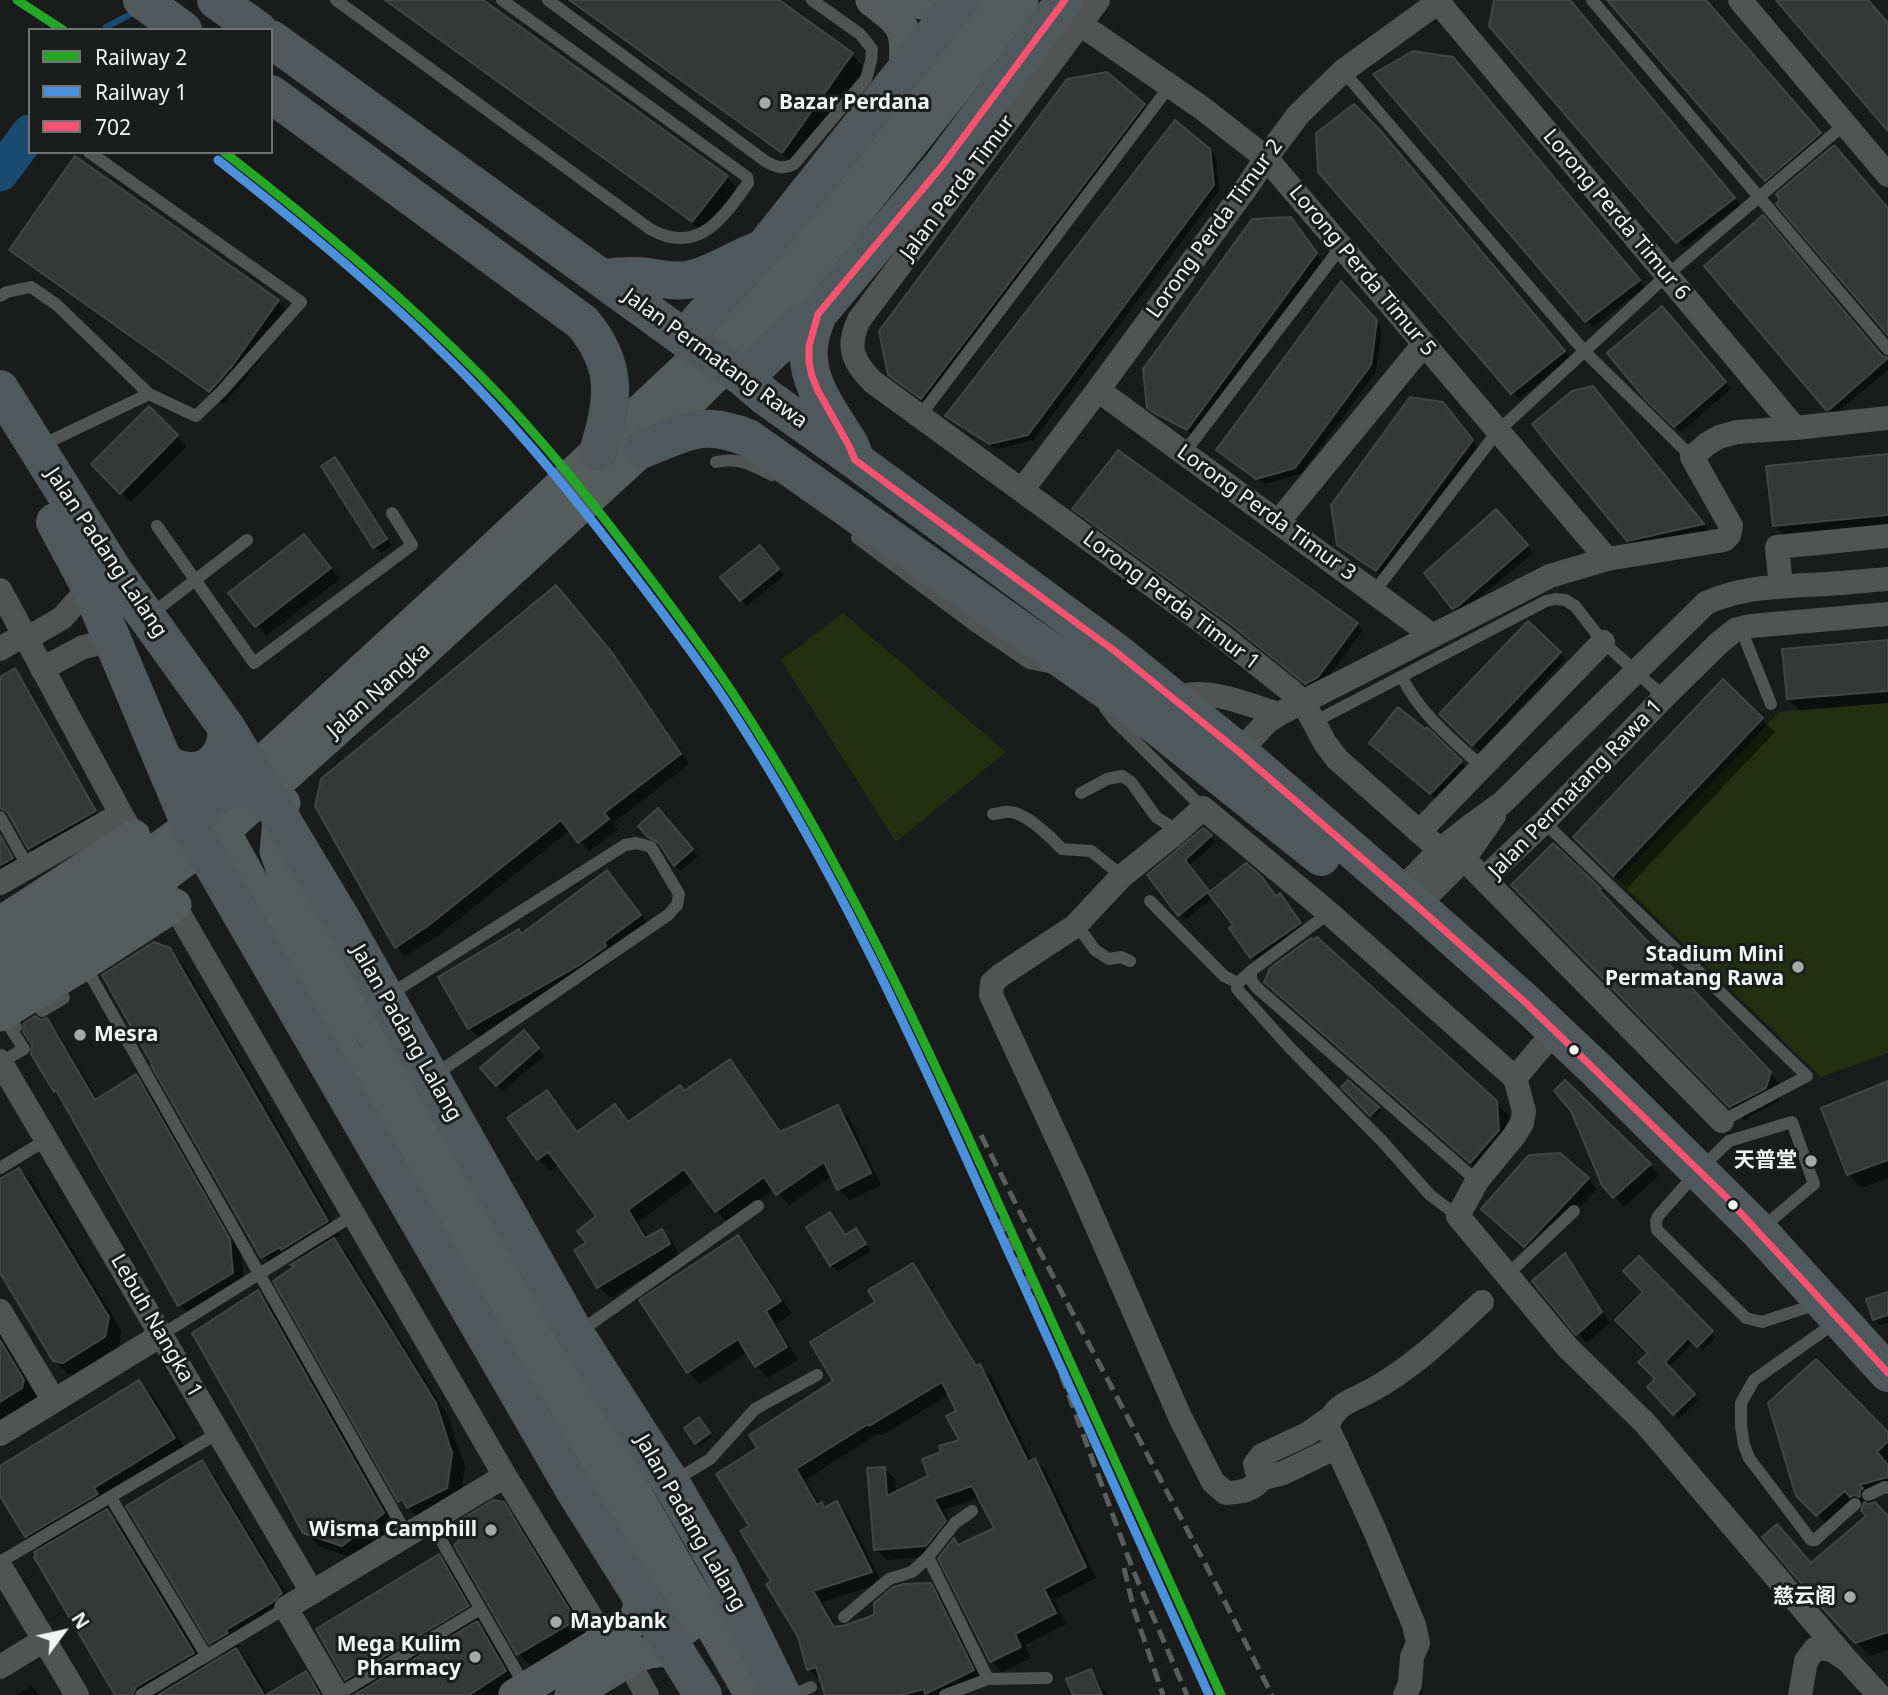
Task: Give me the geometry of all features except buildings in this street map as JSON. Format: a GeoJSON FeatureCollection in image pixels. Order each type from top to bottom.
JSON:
{"type":"FeatureCollection","features":[{"type":"Feature","properties":{"kind":"main road"},"geometry":{"type":"LineString","coordinates":[[142,0],[180,28]]}},
{"type":"Feature","properties":{"kind":"main road"},"geometry":{"type":"LineString","coordinates":[[216,0],[255,28]]}},
{"type":"Feature","properties":{"kind":"main road"},"geometry":{"type":"LineString","coordinates":[[717,356],[763,249],[961,0]]}},
{"type":"Feature","properties":{"kind":"main road"},"geometry":{"type":"LineString","coordinates":[[717,356],[800,325],[818,314],[1072,12]]}},
{"type":"Feature","properties":{"kind":"main road","name":"Jalan Permatang Rawa"},"geometry":{"type":"LineString","coordinates":[[273,40],[717,356],[766,397],[1116,652],[1174,699],[1409,899],[1515,1002],[1555,1031],[1598,1071],[1759,1231],[1888,1373]]}},
{"type":"Feature","properties":{"kind":"main road"},"geometry":{"type":"LineString","coordinates":[[273,95],[582,322],[601,348],[609,377],[608,418],[598,452]]}},
{"type":"Feature","properties":{"kind":"main road"},"geometry":{"type":"LineString","coordinates":[[604,278],[621,275],[683,281],[706,275],[763,249]]}},
{"type":"Feature","properties":{"kind":"main road"},"geometry":{"type":"LineString","coordinates":[[818,314],[809,344],[808,361],[812,378],[850,445],[855,460]]}},
{"type":"Feature","properties":{"kind":"main road","name":"Jalan Padang Lalang"},"geometry":{"type":"LineString","coordinates":[[0,389],[113,570],[226,727],[342,920],[576,1335],[671,1483],[796,1691]]}},
{"type":"Feature","properties":{"kind":"main road","name":"Jalan Padang Lalang"},"geometry":{"type":"LineString","coordinates":[[0,421],[90,587],[163,761],[209,823],[576,1493],[639,1593],[697,1646],[703,1695]]}},
{"type":"Feature","properties":{"kind":"main road"},"geometry":{"type":"LineString","coordinates":[[643,449],[690,430],[706,428],[748,438],[1154,724],[1488,994],[1515,1002]]}},
{"type":"Feature","properties":{"kind":"main road"},"geometry":{"type":"LineString","coordinates":[[163,761],[180,770],[192,772],[210,766],[225,745],[226,727]]}},
{"type":"Feature","properties":{"kind":"main road"},"geometry":{"type":"LineString","coordinates":[[209,823],[197,814],[206,802],[219,793],[233,788],[263,792]]}},
{"type":"Feature","properties":{"kind":"street"},"geometry":{"type":"LineString","coordinates":[[872,0],[897,19],[904,30],[907,48],[905,70]]}},
{"type":"Feature","properties":{"kind":"street"},"geometry":{"type":"LineString","coordinates":[[912,0],[920,4],[938,4],[951,0]]}},
{"type":"Feature","properties":{"kind":"street"},"geometry":{"type":"LineString","coordinates":[[717,356],[802,237],[987,0]]}},
{"type":"Feature","properties":{"kind":"street"},"geometry":{"type":"LineString","coordinates":[[717,356],[772,319],[951,94],[1021,0]]}},
{"type":"Feature","properties":{"kind":"street","name":"Jalan Perda Timur"},"geometry":{"type":"LineString","coordinates":[[873,382],[856,362],[853,352],[852,341],[859,320],[1072,12],[1098,0]]}},
{"type":"Feature","properties":{"kind":"street"},"geometry":{"type":"LineString","coordinates":[[1740,0],[1886,168]]}},
{"type":"Feature","properties":{"kind":"street","name":"Lorong Perda Timur 2"},"geometry":{"type":"LineString","coordinates":[[1022,490],[1298,115],[1343,71],[1439,1]]}},
{"type":"Feature","properties":{"kind":"street","name":"Lorong Perda Timur 6"},"geometry":{"type":"LineString","coordinates":[[1439,1],[1795,428]]}},
{"type":"Feature","properties":{"kind":"street","name":"Lorong Perda Timur 5"},"geometry":{"type":"LineString","coordinates":[[1072,12],[1266,158],[1607,559]]}},
{"type":"Feature","properties":{"kind":"street"},"geometry":{"type":"LineString","coordinates":[[1278,522],[1424,344]]}},
{"type":"Feature","properties":{"kind":"street","name":"Jalan Nangka"},"geometry":{"type":"LineString","coordinates":[[0,954],[209,823],[402,671],[643,449],[717,356]]}},
{"type":"Feature","properties":{"kind":"street","name":"Jalan Nangka"},"geometry":{"type":"LineString","coordinates":[[0,985],[110,917],[598,452],[717,356]]}},
{"type":"Feature","properties":{"kind":"street","name":"Lorong Perda Timur 1"},"geometry":{"type":"LineString","coordinates":[[873,382],[1223,637],[1309,712],[1337,759],[1440,850]]}},
{"type":"Feature","properties":{"kind":"street","name":"Lorong Perda Timur 3"},"geometry":{"type":"LineString","coordinates":[[1098,390],[1433,635]]}},
{"type":"Feature","properties":{"kind":"street"},"geometry":{"type":"LineString","coordinates":[[1174,699],[1198,693],[1279,714],[1309,712],[1433,635],[1550,576],[1607,559],[1724,540],[1729,535],[1731,526],[1692,457],[1719,437],[1737,432],[1888,418]]}},
{"type":"Feature","properties":{"kind":"street"},"geometry":{"type":"LineString","coordinates":[[1781,586],[1777,547],[1888,536]]}},
{"type":"Feature","properties":{"kind":"street","name":"Jalan Permatang Rawa 1"},"geometry":{"type":"LineString","coordinates":[[1409,899],[1440,850],[1502,803],[1706,603],[1727,594],[1781,586],[1888,579]]}},
{"type":"Feature","properties":{"kind":"street"},"geometry":{"type":"LineString","coordinates":[[1807,585],[1810,621]]}},
{"type":"Feature","properties":{"kind":"street"},"geometry":{"type":"LineString","coordinates":[[0,649],[62,618],[90,587]]}},
{"type":"Feature","properties":{"kind":"street"},"geometry":{"type":"LineString","coordinates":[[0,590],[127,825],[505,1476],[647,1695]]}},
{"type":"Feature","properties":{"kind":"street","name":"Jalan Permatang Rawa 1"},"geometry":{"type":"LineString","coordinates":[[1722,1121],[1484,879],[1544,822],[1664,697],[1735,630],[1751,626],[1888,614]]}},
{"type":"Feature","properties":{"kind":"street"},"geometry":{"type":"LineString","coordinates":[[42,669],[83,647],[113,641]]}},
{"type":"Feature","properties":{"kind":"street"},"geometry":{"type":"LineString","coordinates":[[1419,832],[1603,642]]}},
{"type":"Feature","properties":{"kind":"street"},"geometry":{"type":"LineString","coordinates":[[402,671],[292,790],[280,810],[276,851],[289,888],[697,1646],[751,1695]]}},
{"type":"Feature","properties":{"kind":"street"},"geometry":{"type":"LineString","coordinates":[[1238,752],[1267,722],[1279,714]]}},
{"type":"Feature","properties":{"kind":"street","name":"Jalan Permatang Rawa 1"},"geometry":{"type":"LineString","coordinates":[[1409,899],[1464,859],[1502,803]]}},
{"type":"Feature","properties":{"kind":"street"},"geometry":{"type":"LineString","coordinates":[[1337,1447],[1283,1473],[1263,1478],[1255,1487],[1241,1492],[1226,1493],[1213,1482],[1180,1417],[1077,1181],[991,995],[992,983],[1001,975],[1075,926],[1121,877],[1203,808],[1329,913],[1515,1078],[1524,1111],[1522,1123],[1477,1181],[1458,1216],[1568,1349],[1645,1423],[1844,1658],[1879,1695]]}},
{"type":"Feature","properties":{"kind":"street"},"geometry":{"type":"LineString","coordinates":[[209,823],[727,1695]]}},
{"type":"Feature","properties":{"kind":"street"},"geometry":{"type":"LineString","coordinates":[[0,883],[28,867],[127,825]]}},
{"type":"Feature","properties":{"kind":"street"},"geometry":{"type":"LineString","coordinates":[[0,923],[80,871],[127,825]]}},
{"type":"Feature","properties":{"kind":"street"},"geometry":{"type":"LineString","coordinates":[[1464,859],[1484,879]]}},
{"type":"Feature","properties":{"kind":"street"},"geometry":{"type":"LineString","coordinates":[[80,871],[105,877],[122,893],[131,915],[125,937]]}},
{"type":"Feature","properties":{"kind":"street"},"geometry":{"type":"LineString","coordinates":[[8,1021],[48,996],[84,964],[175,905]]}},
{"type":"Feature","properties":{"kind":"street"},"geometry":{"type":"LineString","coordinates":[[1515,1078],[1555,1031]]}},
{"type":"Feature","properties":{"kind":"street","name":"Lebuh Nangka 1"},"geometry":{"type":"LineString","coordinates":[[0,1062],[312,1592]]}},
{"type":"Feature","properties":{"kind":"street"},"geometry":{"type":"LineString","coordinates":[[1405,1695],[1410,1684],[1412,1657],[1418,1643],[1413,1625],[1375,1531],[1327,1426],[1336,1409],[1391,1379],[1424,1355],[1482,1302]]}},
{"type":"Feature","properties":{"kind":"street"},"geometry":{"type":"LineString","coordinates":[[0,1311],[54,1401]]}},
{"type":"Feature","properties":{"kind":"street"},"geometry":{"type":"LineString","coordinates":[[0,1434],[161,1335]]}},
{"type":"Feature","properties":{"kind":"street"},"geometry":{"type":"LineString","coordinates":[[1263,1478],[1258,1475],[1255,1464],[1262,1455],[1307,1434],[1330,1418]]}},
{"type":"Feature","properties":{"kind":"street"},"geometry":{"type":"LineString","coordinates":[[337,1695],[286,1608],[505,1476]]}},
{"type":"Feature","properties":{"kind":"street"},"geometry":{"type":"LineString","coordinates":[[0,1564],[77,1695]]}},
{"type":"Feature","properties":{"kind":"street"},"geometry":{"type":"LineString","coordinates":[[570,1695],[616,1650],[629,1625],[637,1618],[639,1593]]}},
{"type":"Feature","properties":{"kind":"street"},"geometry":{"type":"LineString","coordinates":[[0,1667],[44,1640]]}},
{"type":"Feature","properties":{"kind":"street"},"geometry":{"type":"LineString","coordinates":[[520,1692],[616,1650],[650,1652],[697,1646]]}},
{"type":"Feature","properties":{"kind":"street"},"geometry":{"type":"LineString","coordinates":[[1800,1695],[1806,1661],[1815,1649],[1830,1649],[1844,1658]]}},
{"type":"Feature","properties":{"kind":"lane"},"geometry":{"type":"LineString","coordinates":[[336,0],[650,229],[663,236],[685,239],[705,232],[716,224],[748,183],[747,177],[502,0]]}},
{"type":"Feature","properties":{"kind":"lane"},"geometry":{"type":"LineString","coordinates":[[548,0],[777,168],[794,164],[866,79],[871,61],[872,49],[860,34],[812,0]]}},
{"type":"Feature","properties":{"kind":"lane"},"geometry":{"type":"LineString","coordinates":[[1592,0],[1888,349]]}},
{"type":"Feature","properties":{"kind":"lane"},"geometry":{"type":"LineString","coordinates":[[1343,71],[1585,352],[1692,457]]}},
{"type":"Feature","properties":{"kind":"lane"},"geometry":{"type":"LineString","coordinates":[[920,416],[1169,87]]}},
{"type":"Feature","properties":{"kind":"lane"},"geometry":{"type":"LineString","coordinates":[[1374,592],[1498,431],[1666,276],[1845,124]]}},
{"type":"Feature","properties":{"kind":"lane"},"geometry":{"type":"LineString","coordinates":[[0,296],[31,287],[57,305],[149,394],[196,416],[221,392],[301,302],[92,154]]}},
{"type":"Feature","properties":{"kind":"lane"},"geometry":{"type":"LineString","coordinates":[[1184,453],[1341,247]]}},
{"type":"Feature","properties":{"kind":"lane"},"geometry":{"type":"LineString","coordinates":[[37,448],[149,394]]}},
{"type":"Feature","properties":{"kind":"lane"},"geometry":{"type":"LineString","coordinates":[[716,463],[729,459],[747,463],[784,484]]}},
{"type":"Feature","properties":{"kind":"lane"},"geometry":{"type":"LineString","coordinates":[[158,526],[254,663],[412,545],[392,513]]}},
{"type":"Feature","properties":{"kind":"lane"},"geometry":{"type":"LineString","coordinates":[[846,529],[972,624],[1029,663],[1053,668],[1076,678],[1115,721],[1203,808]]}},
{"type":"Feature","properties":{"kind":"lane"},"geometry":{"type":"LineString","coordinates":[[147,617],[247,540]]}},
{"type":"Feature","properties":{"kind":"lane"},"geometry":{"type":"LineString","coordinates":[[1309,712],[1402,677],[1546,601],[1555,599],[1565,600],[1575,606],[1603,642],[1664,697]]}},
{"type":"Feature","properties":{"kind":"lane"},"geometry":{"type":"LineString","coordinates":[[1741,628],[1771,704]]}},
{"type":"Feature","properties":{"kind":"lane"},"geometry":{"type":"LineString","coordinates":[[1402,677],[1422,710],[1482,767]]}},
{"type":"Feature","properties":{"kind":"lane"},"geometry":{"type":"LineString","coordinates":[[1081,793],[1107,779],[1122,776],[1131,782],[1156,817],[1178,831]]}},
{"type":"Feature","properties":{"kind":"lane"},"geometry":{"type":"LineString","coordinates":[[993,814],[1011,812],[1024,818],[1052,837],[1062,849],[1091,852],[1121,877]]}},
{"type":"Feature","properties":{"kind":"lane"},"geometry":{"type":"LineString","coordinates":[[0,817],[28,867]]}},
{"type":"Feature","properties":{"kind":"lane"},"geometry":{"type":"LineString","coordinates":[[1544,822],[1807,1076],[1722,1121]]}},
{"type":"Feature","properties":{"kind":"lane"},"geometry":{"type":"LineString","coordinates":[[385,997],[625,845],[636,843],[651,847],[680,894],[677,905],[668,915],[431,1077]]}},
{"type":"Feature","properties":{"kind":"lane"},"geometry":{"type":"LineString","coordinates":[[1150,901],[1224,976],[1238,983]]}},
{"type":"Feature","properties":{"kind":"lane"},"geometry":{"type":"LineString","coordinates":[[1329,913],[1251,971],[1238,983],[1237,989],[1430,1195],[1458,1216]]}},
{"type":"Feature","properties":{"kind":"lane"},"geometry":{"type":"LineString","coordinates":[[1075,926],[1095,950],[1109,959],[1121,957],[1130,961]]}},
{"type":"Feature","properties":{"kind":"lane"},"geometry":{"type":"LineString","coordinates":[[84,964],[407,1535]]}},
{"type":"Feature","properties":{"kind":"lane"},"geometry":{"type":"LineString","coordinates":[[1251,971],[1251,980],[1256,987],[1477,1181]]}},
{"type":"Feature","properties":{"kind":"lane"},"geometry":{"type":"LineString","coordinates":[[0,1062],[24,1049],[8,1021]]}},
{"type":"Feature","properties":{"kind":"lane"},"geometry":{"type":"LineString","coordinates":[[1759,1231],[1814,1184],[1792,1122],[1730,1142],[1698,1171],[1658,1216],[1657,1230],[1746,1318],[1762,1322],[1832,1310]]}},
{"type":"Feature","properties":{"kind":"lane"},"geometry":{"type":"LineString","coordinates":[[0,1168],[47,1140]]}},
{"type":"Feature","properties":{"kind":"lane"},"geometry":{"type":"LineString","coordinates":[[576,1335],[758,1206]]}},
{"type":"Feature","properties":{"kind":"lane"},"geometry":{"type":"LineString","coordinates":[[1506,1276],[1574,1211]]}},
{"type":"Feature","properties":{"kind":"lane"},"geometry":{"type":"LineString","coordinates":[[161,1335],[354,1215]]}},
{"type":"Feature","properties":{"kind":"lane"},"geometry":{"type":"LineString","coordinates":[[1832,1310],[1754,1380],[1741,1404],[1741,1426],[1749,1458],[1811,1539],[1815,1540],[1855,1504]]}},
{"type":"Feature","properties":{"kind":"lane"},"geometry":{"type":"LineString","coordinates":[[671,1483],[710,1459],[755,1409],[817,1375]]}},
{"type":"Feature","properties":{"kind":"lane"},"geometry":{"type":"LineString","coordinates":[[0,1564],[218,1433]]}},
{"type":"Feature","properties":{"kind":"lane"},"geometry":{"type":"LineString","coordinates":[[1868,1494],[1888,1488]]}},
{"type":"Feature","properties":{"kind":"lane"},"geometry":{"type":"LineString","coordinates":[[110,1498],[206,1656]]}},
{"type":"Feature","properties":{"kind":"lane"},"geometry":{"type":"LineString","coordinates":[[844,1617],[889,1579],[912,1572],[928,1557],[955,1523],[972,1511]]}},
{"type":"Feature","properties":{"kind":"lane"},"geometry":{"type":"LineString","coordinates":[[430,1521],[480,1609],[520,1692]]}},
{"type":"Feature","properties":{"kind":"lane"},"geometry":{"type":"LineString","coordinates":[[928,1557],[988,1679]]}},
{"type":"Feature","properties":{"kind":"lane"},"geometry":{"type":"LineString","coordinates":[[141,1695],[286,1608]]}},
{"type":"Feature","properties":{"kind":"lane"},"geometry":{"type":"LineString","coordinates":[[337,1695],[480,1609]]}},
{"type":"Feature","properties":{"kind":"lane"},"geometry":{"type":"LineString","coordinates":[[945,1695],[988,1679],[1047,1678]]}},
{"type":"Feature","properties":{"kind":"lane"},"geometry":{"type":"LineString","coordinates":[[793,1695],[796,1691]]}},
{"type":"Feature","properties":{"kind":"green space"},"geometry":{"type":"Polygon","coordinates":[[[843,613],[1006,752],[896,842],[781,660],[843,613]]]}},
{"type":"Feature","properties":{"kind":"green space","name":"Stadium Mini Permatang Rawa"},"geometry":{"type":"Polygon","coordinates":[[[1888,703],[1888,1053],[1821,1077],[1618,880],[1779,712],[1888,703]]]}},
{"type":"Feature","properties":{"kind":"waterway"},"geometry":{"type":"LineString","coordinates":[[106,27],[137,11]]}},
{"type":"Feature","properties":{"kind":"waterway"},"geometry":{"type":"LineString","coordinates":[[0,173],[28,136]]}},
{"type":"Feature","properties":{"kind":"railway"},"geometry":{"type":"LineString","coordinates":[[981,1135],[1272,1695]]}},
{"type":"Feature","properties":{"kind":"railway"},"geometry":{"type":"LineString","coordinates":[[970,1140],[1033,1298],[1133,1570],[1187,1695]]}},
{"type":"Feature","properties":{"kind":"railway"},"geometry":{"type":"LineString","coordinates":[[1124,1568],[1134,1610],[1163,1695]]}},
{"type":"Feature","properties":{"kind":"rail line","name":"2"},"geometry":{"type":"LineString","coordinates":[[17,0],[60,28]]}},
{"type":"Feature","properties":{"kind":"rail line","name":"2"},"geometry":{"type":"LineString","coordinates":[[227,154],[323,231],[386,286],[502,398],[569,474],[611,527],[734,695],[811,821],[880,951],[975,1151],[1221,1695]]}},
{"type":"Feature","properties":{"kind":"rail line","name":"1"},"geometry":{"type":"LineString","coordinates":[[218,160],[379,293],[493,405],[602,533],[725,700],[801,825],[870,954],[964,1153],[1209,1695]]}},
{"type":"Feature","properties":{"kind":"transit line","name":"702"},"geometry":{"type":"LineString","coordinates":[[1065,0],[942,166],[818,314],[809,346],[812,376],[855,460],[1116,652],[1239,752],[1417,906],[1526,1003],[1726,1197],[1888,1373]]}},
{"type":"Feature","properties":{"kind":"place","name":"Bazar Perdana"},"geometry":{"type":"Point","coordinates":[765,103]}},
{"type":"Feature","properties":{"kind":"place","name":"Stadium Mini Permatang Rawa"},"geometry":{"type":"Point","coordinates":[1798,967]}},
{"type":"Feature","properties":{"kind":"place","name":"Mesra"},"geometry":{"type":"Point","coordinates":[80,1035]}},
{"type":"Feature","properties":{"kind":"place","name":"天普堂"},"geometry":{"type":"Point","coordinates":[1811,1161]}},
{"type":"Feature","properties":{"kind":"place","name":"Wisma Camphill"},"geometry":{"type":"Point","coordinates":[491,1530]}},
{"type":"Feature","properties":{"kind":"place","name":"慈云阁"},"geometry":{"type":"Point","coordinates":[1850,1597]}},
{"type":"Feature","properties":{"kind":"place","name":"Maybank"},"geometry":{"type":"Point","coordinates":[556,1622]}},
{"type":"Feature","properties":{"kind":"place","name":"Mega Kulim Pharmacy"},"geometry":{"type":"Point","coordinates":[475,1657]}}]}
